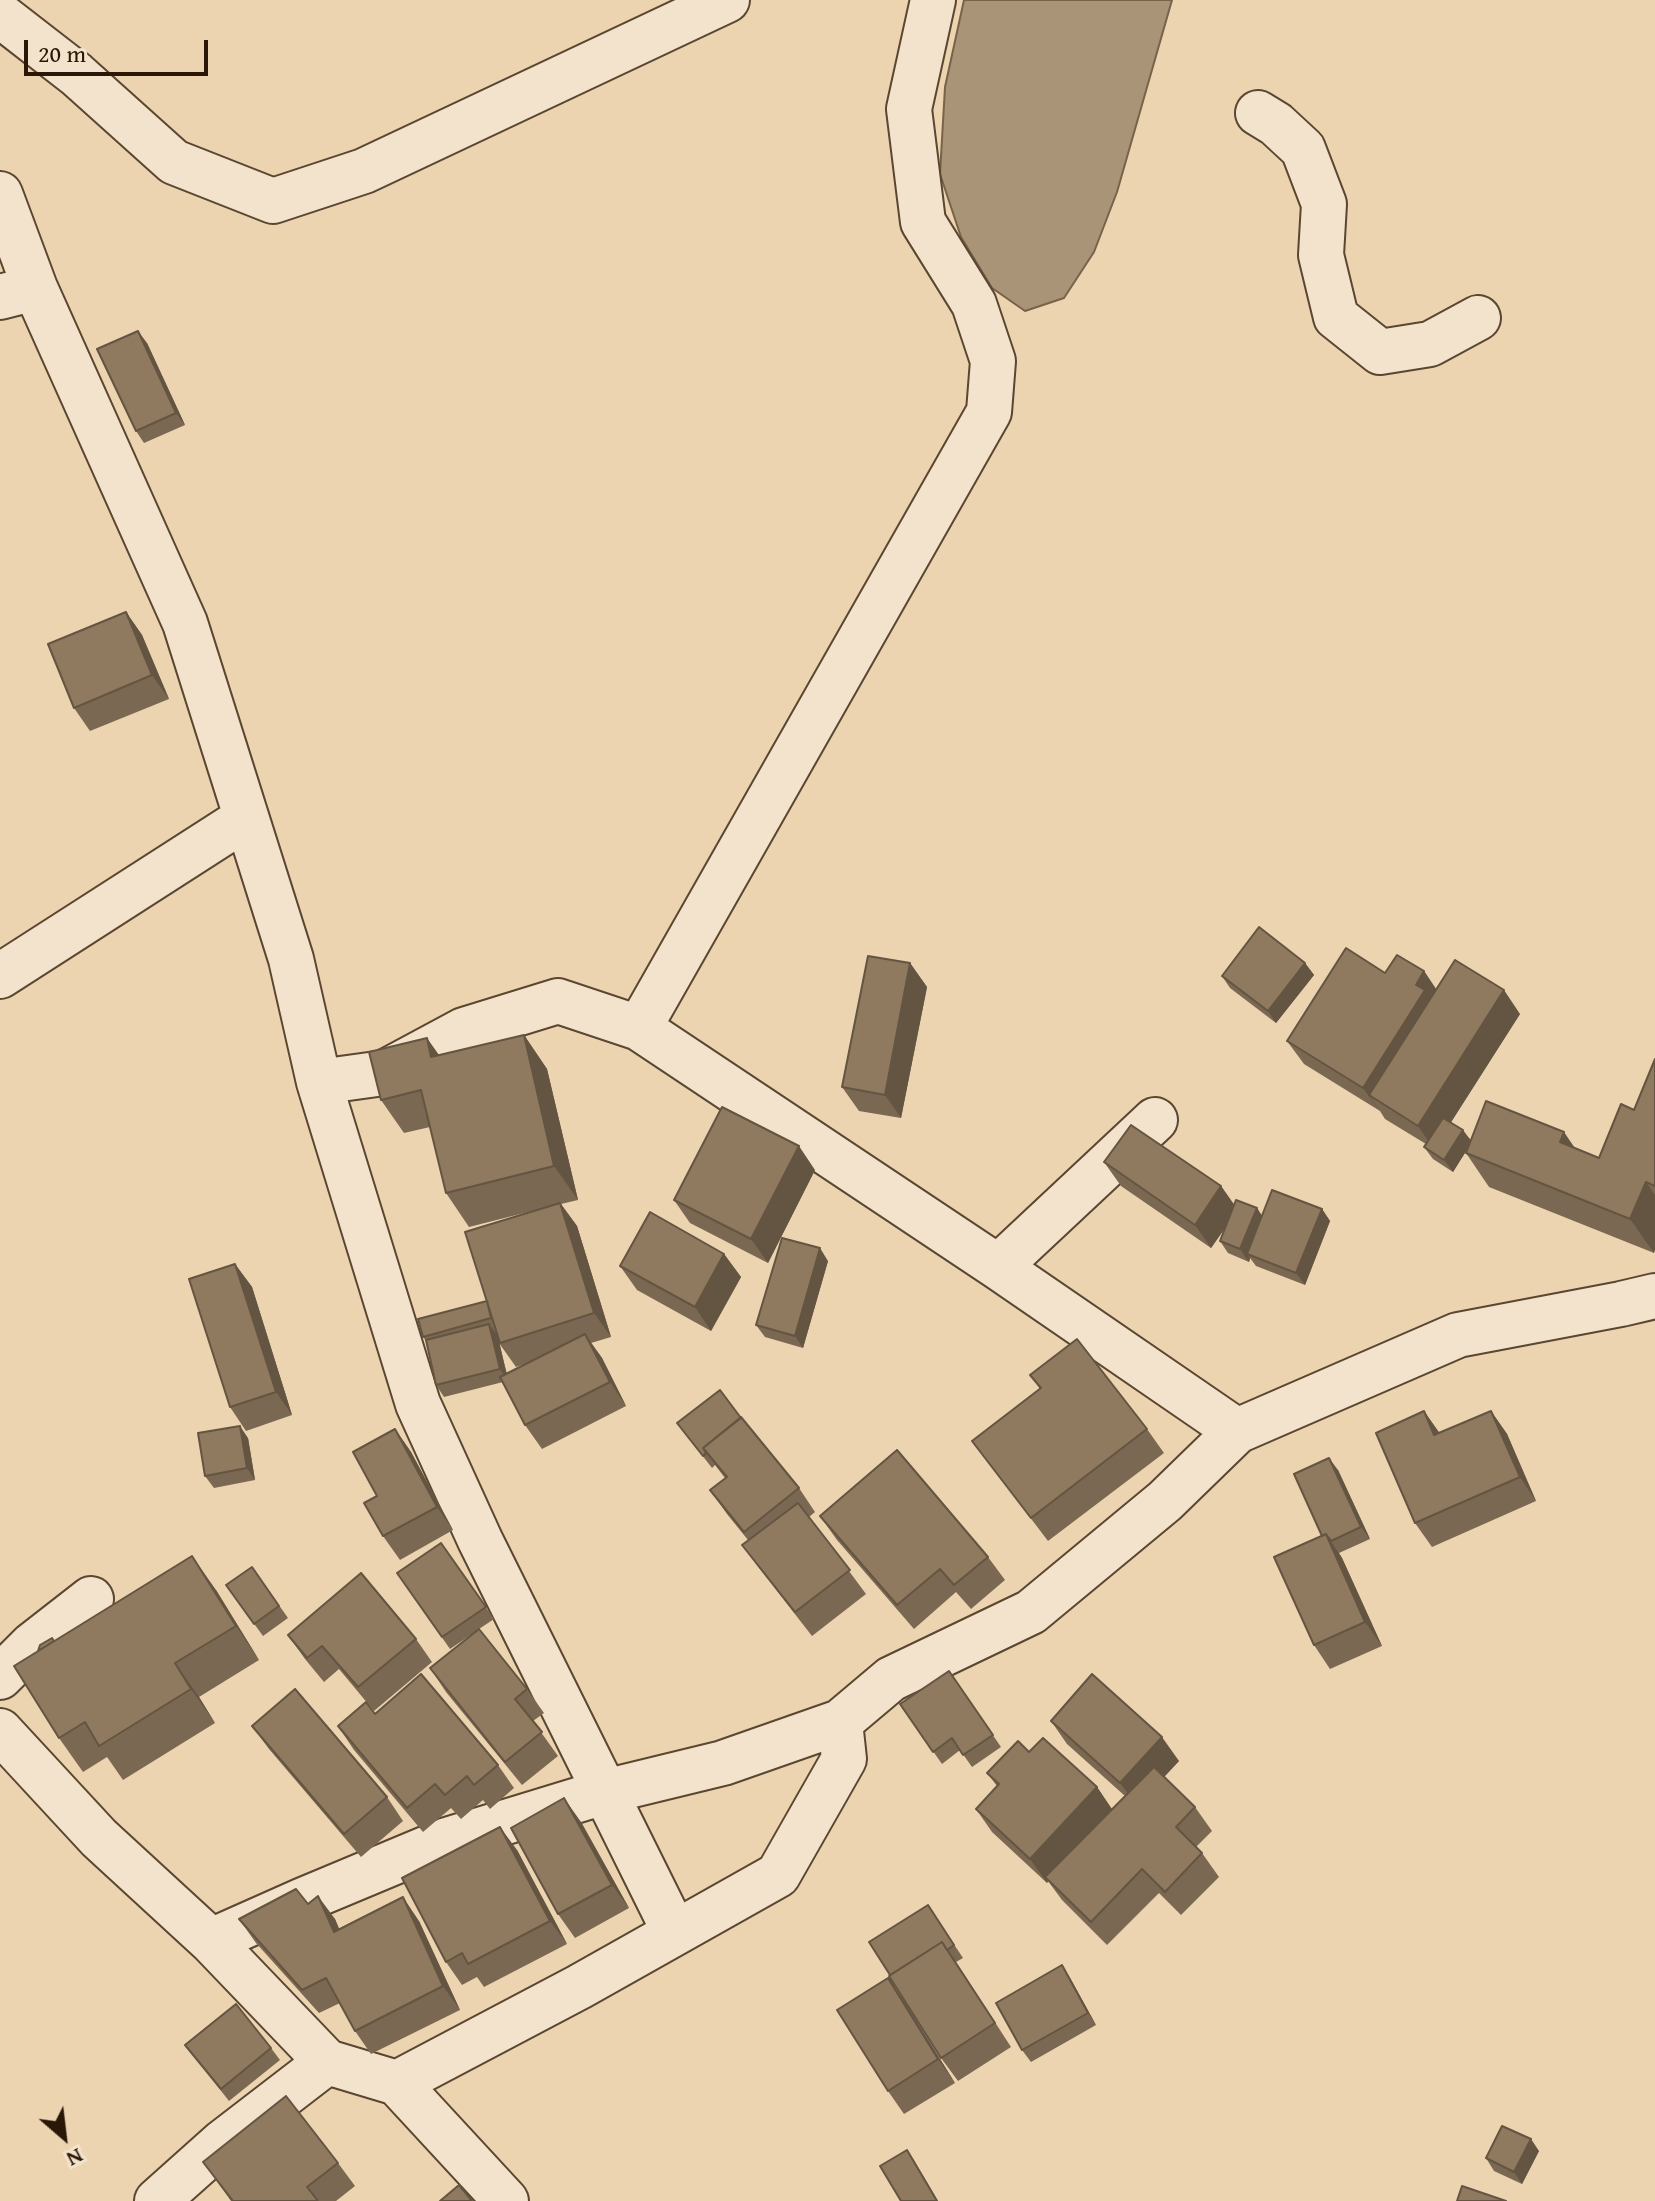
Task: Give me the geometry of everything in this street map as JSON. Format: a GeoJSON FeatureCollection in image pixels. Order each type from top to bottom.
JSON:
{"type":"FeatureCollection","features":[{"type":"Feature","properties":{"kind":"street"},"geometry":{"type":"LineString","coordinates":[[0,15],[76,74],[174,162],[273,201],[364,171],[727,0]]}},
{"type":"Feature","properties":{"kind":"street"},"geometry":{"type":"LineString","coordinates":[[639,1028],[989,412],[993,361],[974,304],[923,222],[909,109],[933,0]]}},
{"type":"Feature","properties":{"kind":"street"},"geometry":{"type":"LineString","coordinates":[[1258,113],[1276,124],[1303,149],[1324,204],[1321,255],[1336,317],[1380,352],[1430,344],[1478,318]]}},
{"type":"Feature","properties":{"kind":"street"},"geometry":{"type":"LineString","coordinates":[[0,194],[18,293],[185,623],[291,959],[319,1082],[418,1404],[480,1540],[675,1933]]}},
{"type":"Feature","properties":{"kind":"street"},"geometry":{"type":"LineString","coordinates":[[0,976],[246,818]]}},
{"type":"Feature","properties":{"kind":"street"},"geometry":{"type":"LineString","coordinates":[[319,1082],[384,1073],[464,1030],[558,1001],[639,1028],[998,1267],[1237,1431]]}},
{"type":"Feature","properties":{"kind":"street"},"geometry":{"type":"LineString","coordinates":[[998,1267],[1155,1120]]}},
{"type":"Feature","properties":{"kind":"street"},"geometry":{"type":"LineString","coordinates":[[211,1941],[447,1840],[604,1792],[723,1763],[840,1722],[891,1679],[1031,1612],[1165,1501],[1237,1431],[1458,1335],[1655,1296]]}},
{"type":"Feature","properties":{"kind":"street"},"geometry":{"type":"LineString","coordinates":[[0,1677],[32,1645],[91,1599]]}},
{"type":"Feature","properties":{"kind":"street"},"geometry":{"type":"LineString","coordinates":[[397,2083],[778,1875],[844,1759],[840,1722]]}},
{"type":"Feature","properties":{"kind":"street"},"geometry":{"type":"LineString","coordinates":[[0,1731],[99,1838],[211,1941],[327,2062],[397,2083],[506,2201]]}},
{"type":"Feature","properties":{"kind":"street"},"geometry":{"type":"LineString","coordinates":[[157,2201],[223,2142],[327,2062]]}},
{"type":"Feature","properties":{"kind":"shaded area"},"geometry":{"type":"Polygon","coordinates":[[[964,0],[1172,0],[1117,192],[1094,252],[1064,298],[1025,311],[992,288],[961,237],[940,174],[945,87],[964,0]]]}},
{"type":"Feature","properties":{"kind":"building"},"geometry":{"type":"Polygon","coordinates":[[[138,331],[176,413],[136,431],[97,349],[138,331]]]}},
{"type":"Feature","properties":{"kind":"building"},"geometry":{"type":"Polygon","coordinates":[[[126,612],[152,675],[74,708],[48,644],[126,612]]]}},
{"type":"Feature","properties":{"kind":"building"},"geometry":{"type":"Polygon","coordinates":[[[1259,927],[1305,963],[1268,1011],[1222,976],[1259,927]]]}},
{"type":"Feature","properties":{"kind":"building"},"geometry":{"type":"Polygon","coordinates":[[[1346,948],[1385,973],[1397,955],[1424,971],[1416,985],[1425,990],[1363,1088],[1287,1041],[1346,948]]]}},
{"type":"Feature","properties":{"kind":"building"},"geometry":{"type":"Polygon","coordinates":[[[868,956],[910,963],[885,1095],[842,1087],[868,956]]]}},
{"type":"Feature","properties":{"kind":"building"},"geometry":{"type":"Polygon","coordinates":[[[1455,960],[1504,990],[1418,1126],[1369,1095],[1455,960]]]}},
{"type":"Feature","properties":{"kind":"building"},"geometry":{"type":"Polygon","coordinates":[[[524,1035],[554,1166],[446,1193],[421,1090],[381,1100],[369,1052],[427,1038],[431,1057],[524,1035]]]}},
{"type":"Feature","properties":{"kind":"building"},"geometry":{"type":"Polygon","coordinates":[[[1655,1059],[1655,1186],[1646,1182],[1630,1219],[1466,1153],[1486,1101],[1564,1132],[1560,1142],[1599,1158],[1621,1104],[1634,1110],[1655,1059]]]}},
{"type":"Feature","properties":{"kind":"building"},"geometry":{"type":"Polygon","coordinates":[[[722,1107],[799,1146],[751,1239],[674,1200],[722,1107]]]}},
{"type":"Feature","properties":{"kind":"building"},"geometry":{"type":"Polygon","coordinates":[[[1443,1118],[1463,1130],[1444,1160],[1424,1147],[1443,1118]]]}},
{"type":"Feature","properties":{"kind":"building"},"geometry":{"type":"Polygon","coordinates":[[[1131,1125],[1221,1186],[1195,1225],[1104,1162],[1131,1125]]]}},
{"type":"Feature","properties":{"kind":"building"},"geometry":{"type":"Polygon","coordinates":[[[1272,1190],[1322,1209],[1296,1273],[1247,1254],[1272,1190]]]}},
{"type":"Feature","properties":{"kind":"building"},"geometry":{"type":"Polygon","coordinates":[[[1236,1200],[1257,1208],[1240,1249],[1220,1241],[1236,1200]]]}},
{"type":"Feature","properties":{"kind":"building"},"geometry":{"type":"Polygon","coordinates":[[[560,1203],[594,1313],[500,1343],[465,1232],[560,1203]]]}},
{"type":"Feature","properties":{"kind":"building"},"geometry":{"type":"Polygon","coordinates":[[[650,1212],[724,1254],[695,1307],[620,1266],[650,1212]]]}},
{"type":"Feature","properties":{"kind":"building"},"geometry":{"type":"Polygon","coordinates":[[[782,1238],[820,1248],[795,1336],[756,1325],[782,1238]]]}},
{"type":"Feature","properties":{"kind":"building"},"geometry":{"type":"Polygon","coordinates":[[[235,1264],[276,1392],[230,1407],[189,1279],[235,1264]]]}},
{"type":"Feature","properties":{"kind":"building"},"geometry":{"type":"Polygon","coordinates":[[[487,1301],[491,1318],[423,1337],[418,1319],[487,1301]]]}},
{"type":"Feature","properties":{"kind":"building"},"geometry":{"type":"Polygon","coordinates":[[[489,1324],[500,1369],[436,1385],[426,1340],[489,1324]]]}},
{"type":"Feature","properties":{"kind":"building"},"geometry":{"type":"Polygon","coordinates":[[[585,1334],[610,1382],[525,1425],[500,1377],[585,1334]]]}},
{"type":"Feature","properties":{"kind":"building"},"geometry":{"type":"Polygon","coordinates":[[[1077,1339],[1147,1429],[1031,1518],[972,1441],[1041,1388],[1030,1375],[1077,1339]]]}},
{"type":"Feature","properties":{"kind":"building"},"geometry":{"type":"Polygon","coordinates":[[[720,1390],[741,1418],[703,1448],[706,1453],[703,1456],[677,1423],[720,1390]]]}},
{"type":"Feature","properties":{"kind":"building"},"geometry":{"type":"Polygon","coordinates":[[[1424,1411],[1434,1435],[1491,1411],[1520,1477],[1415,1523],[1376,1433],[1424,1411]]]}},
{"type":"Feature","properties":{"kind":"building"},"geometry":{"type":"Polygon","coordinates":[[[741,1417],[799,1488],[744,1532],[710,1490],[727,1477],[703,1448],[741,1417]]]}},
{"type":"Feature","properties":{"kind":"building"},"geometry":{"type":"Polygon","coordinates":[[[240,1426],[247,1468],[205,1476],[198,1433],[240,1426]]]}},
{"type":"Feature","properties":{"kind":"building"},"geometry":{"type":"Polygon","coordinates":[[[395,1429],[437,1507],[383,1536],[364,1503],[377,1496],[353,1452],[395,1429]]]}},
{"type":"Feature","properties":{"kind":"building"},"geometry":{"type":"Polygon","coordinates":[[[897,1450],[988,1557],[954,1585],[940,1569],[897,1605],[820,1516],[897,1450]]]}},
{"type":"Feature","properties":{"kind":"building"},"geometry":{"type":"Polygon","coordinates":[[[1329,1458],[1361,1527],[1331,1541],[1326,1534],[1322,1536],[1294,1474],[1329,1458]]]}},
{"type":"Feature","properties":{"kind":"building"},"geometry":{"type":"Polygon","coordinates":[[[798,1503],[850,1570],[795,1612],[742,1545],[798,1503]]]}},
{"type":"Feature","properties":{"kind":"building"},"geometry":{"type":"Polygon","coordinates":[[[1326,1534],[1365,1622],[1314,1645],[1274,1557],[1326,1534]]]}},
{"type":"Feature","properties":{"kind":"building"},"geometry":{"type":"Polygon","coordinates":[[[441,1543],[486,1607],[442,1637],[397,1573],[441,1543]]]}},
{"type":"Feature","properties":{"kind":"building"},"geometry":{"type":"Polygon","coordinates":[[[192,1556],[236,1626],[175,1663],[191,1689],[99,1746],[85,1722],[59,1738],[14,1666],[192,1556]]]}},
{"type":"Feature","properties":{"kind":"building"},"geometry":{"type":"Polygon","coordinates":[[[252,1567],[279,1606],[254,1624],[226,1585],[252,1567]]]}},
{"type":"Feature","properties":{"kind":"building"},"geometry":{"type":"Polygon","coordinates":[[[361,1573],[416,1639],[358,1687],[322,1646],[307,1658],[288,1635],[361,1573]]]}},
{"type":"Feature","properties":{"kind":"building"},"geometry":{"type":"Polygon","coordinates":[[[479,1629],[527,1689],[515,1699],[542,1732],[505,1762],[430,1668],[479,1629]]]}},
{"type":"Feature","properties":{"kind":"building"},"geometry":{"type":"Polygon","coordinates":[[[52,1638],[54,1641],[38,1651],[40,1645],[52,1638]]]}},
{"type":"Feature","properties":{"kind":"building"},"geometry":{"type":"Polygon","coordinates":[[[949,1671],[993,1735],[963,1755],[952,1738],[933,1752],[900,1704],[949,1671]]]}},
{"type":"Feature","properties":{"kind":"building"},"geometry":{"type":"Polygon","coordinates":[[[421,1674],[498,1765],[474,1785],[467,1776],[445,1795],[435,1784],[407,1808],[338,1726],[366,1702],[375,1714],[421,1674]]]}},
{"type":"Feature","properties":{"kind":"building"},"geometry":{"type":"Polygon","coordinates":[[[1092,1674],[1162,1737],[1120,1783],[1051,1721],[1092,1674]]]}},
{"type":"Feature","properties":{"kind":"building"},"geometry":{"type":"Polygon","coordinates":[[[295,1689],[387,1797],[344,1834],[252,1726],[295,1689]]]}},
{"type":"Feature","properties":{"kind":"building"},"geometry":{"type":"Polygon","coordinates":[[[1043,1738],[1097,1787],[1030,1859],[976,1809],[999,1784],[987,1773],[1018,1741],[1029,1752],[1043,1738]]]}},
{"type":"Feature","properties":{"kind":"building"},"geometry":{"type":"Polygon","coordinates":[[[1154,1767],[1195,1807],[1176,1827],[1202,1853],[1165,1892],[1142,1869],[1091,1922],[1045,1877],[1154,1767]]]}},
{"type":"Feature","properties":{"kind":"building"},"geometry":{"type":"Polygon","coordinates":[[[564,1798],[612,1885],[558,1914],[511,1828],[564,1798]]]}},
{"type":"Feature","properties":{"kind":"building"},"geometry":{"type":"Polygon","coordinates":[[[500,1827],[550,1921],[468,1964],[462,1953],[446,1962],[402,1878],[500,1827]]]}},
{"type":"Feature","properties":{"kind":"building"},"geometry":{"type":"Polygon","coordinates":[[[296,1889],[308,1904],[318,1896],[334,1932],[403,1897],[443,1986],[355,2031],[326,1978],[302,1990],[239,1919],[296,1889]]]}},
{"type":"Feature","properties":{"kind":"building"},"geometry":{"type":"Polygon","coordinates":[[[928,1905],[954,1945],[947,1950],[942,1942],[890,1975],[869,1942],[928,1905]]]}},
{"type":"Feature","properties":{"kind":"building"},"geometry":{"type":"Polygon","coordinates":[[[942,1942],[995,2023],[941,2058],[889,1976],[942,1942]]]}},
{"type":"Feature","properties":{"kind":"building"},"geometry":{"type":"Polygon","coordinates":[[[1062,1965],[1088,2013],[1022,2050],[996,2003],[1062,1965]]]}},
{"type":"Feature","properties":{"kind":"building"},"geometry":{"type":"Polygon","coordinates":[[[888,1978],[938,2059],[888,2091],[837,2010],[888,1978]]]}},
{"type":"Feature","properties":{"kind":"building"},"geometry":{"type":"Polygon","coordinates":[[[236,2004],[271,2048],[221,2089],[185,2045],[236,2004]]]}},
{"type":"Feature","properties":{"kind":"building"},"geometry":{"type":"Polygon","coordinates":[[[286,2096],[338,2163],[307,2187],[318,2201],[233,2201],[203,2162],[286,2096]]]}},
{"type":"Feature","properties":{"kind":"building"},"geometry":{"type":"Polygon","coordinates":[[[1502,2126],[1531,2139],[1514,2172],[1486,2158],[1502,2126]]]}},
{"type":"Feature","properties":{"kind":"building"},"geometry":{"type":"Polygon","coordinates":[[[907,2150],[937,2201],[901,2201],[880,2166],[907,2150]]]}},
{"type":"Feature","properties":{"kind":"building"},"geometry":{"type":"Polygon","coordinates":[[[459,2185],[472,2201],[440,2201],[459,2185]]]}},
{"type":"Feature","properties":{"kind":"building"},"geometry":{"type":"Polygon","coordinates":[[[1462,2186],[1506,2201],[1457,2201],[1462,2186]]]}}]}
